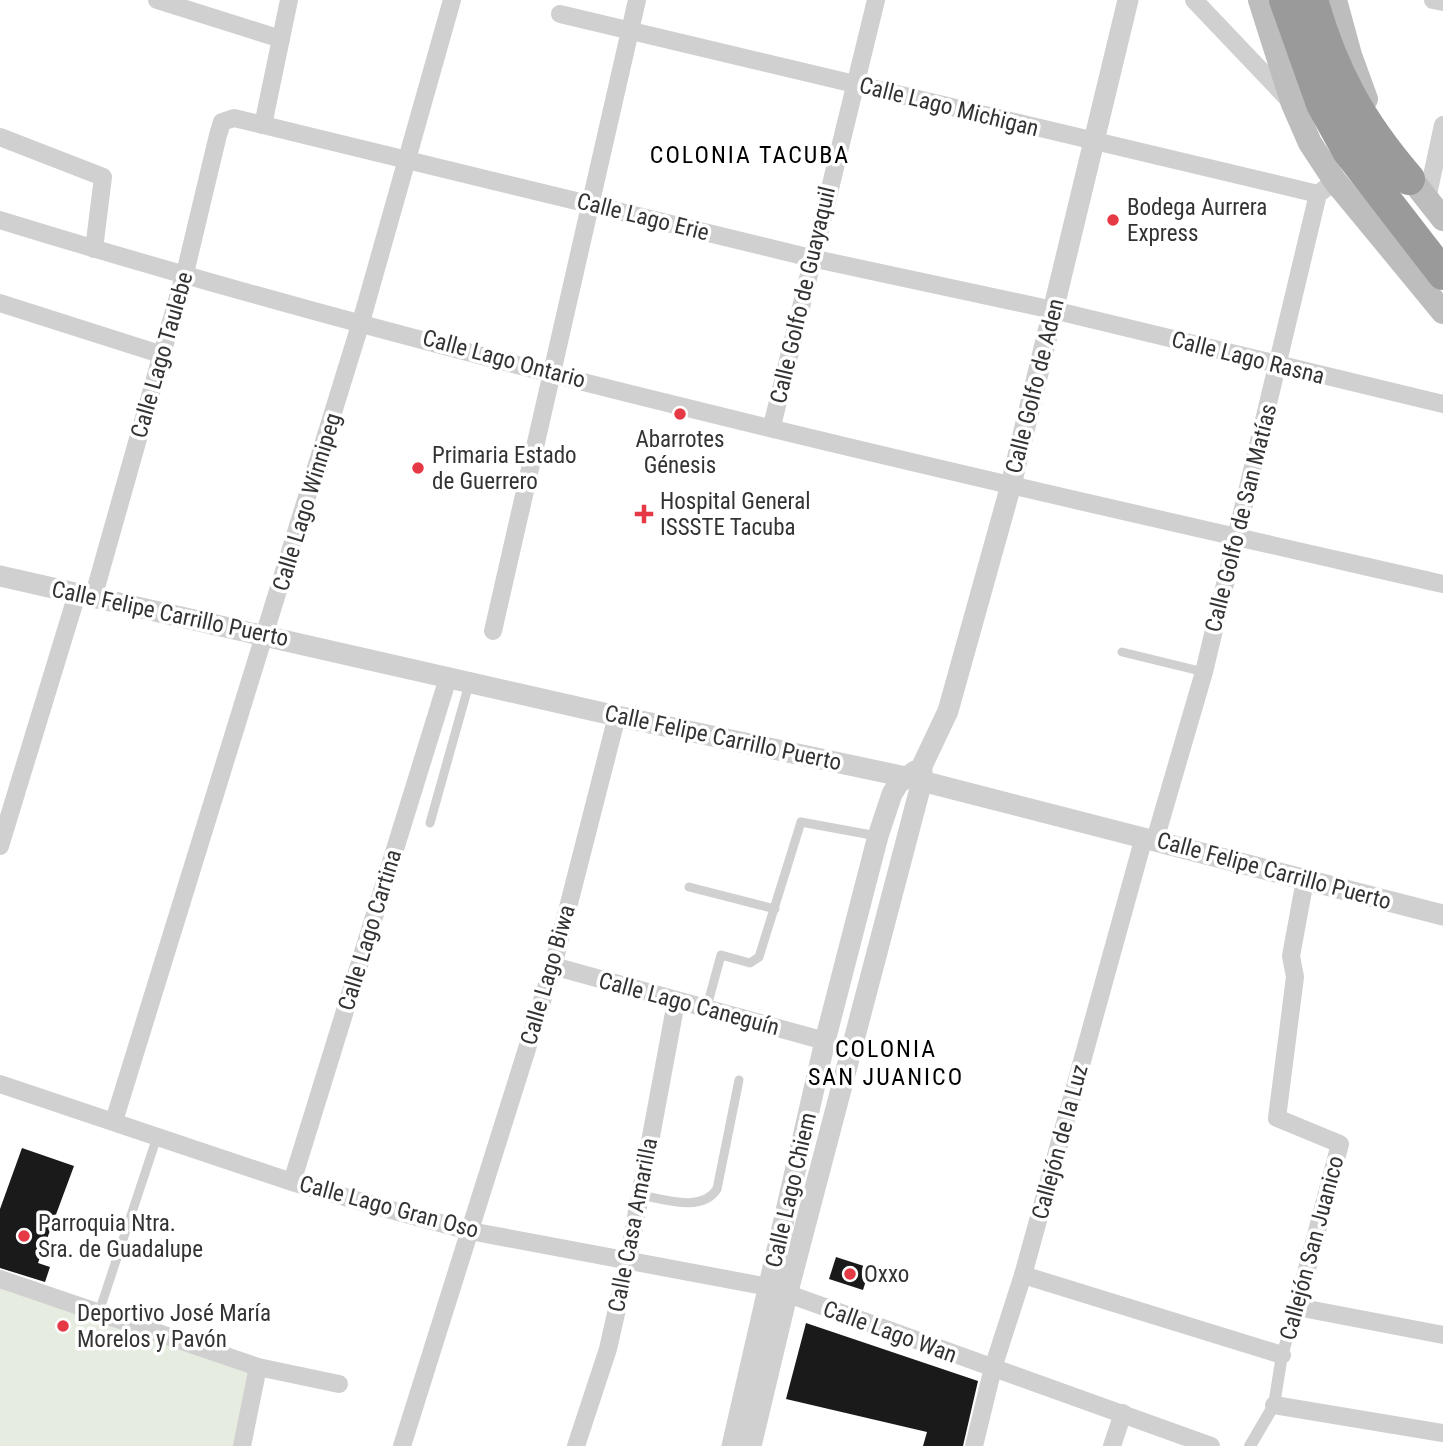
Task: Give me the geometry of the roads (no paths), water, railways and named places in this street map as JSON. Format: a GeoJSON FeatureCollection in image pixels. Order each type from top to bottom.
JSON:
{"type":"FeatureCollection","features":[{"type":"Feature","properties":{"kind":"highway"},"geometry":{"type":"LineString","coordinates":[[1285,0],[1320,101],[1354,160],[1443,274]]}},
{"type":"Feature","properties":{"kind":"highway"},"geometry":{"type":"LineString","coordinates":[[1312,0],[1324,41],[1320,101]]}},
{"type":"Feature","properties":{"kind":"highway"},"geometry":{"type":"LineString","coordinates":[[1320,101],[1370,131],[1431,202]]}},
{"type":"Feature","properties":{"kind":"main road"},"geometry":{"type":"LineString","coordinates":[[1260,0],[1320,101],[1310,143],[1327,188],[1443,312]]}},
{"type":"Feature","properties":{"kind":"main road"},"geometry":{"type":"LineString","coordinates":[[1335,0],[1364,95],[1431,202]]}},
{"type":"Feature","properties":{"kind":"street"},"geometry":{"type":"LineString","coordinates":[[157,0],[281,39]]}},
{"type":"Feature","properties":{"kind":"street"},"geometry":{"type":"LineString","coordinates":[[263,125],[289,0]]}},
{"type":"Feature","properties":{"kind":"street","name":"Calle Lago Winnipeg"},"geometry":{"type":"LineString","coordinates":[[114,1121],[267,635],[361,322],[452,0]]}},
{"type":"Feature","properties":{"kind":"street"},"geometry":{"type":"LineString","coordinates":[[493,631],[637,0]]}},
{"type":"Feature","properties":{"kind":"street","name":"Calle Golfo de Guayaquil"},"geometry":{"type":"LineString","coordinates":[[772,426],[876,0]]}},
{"type":"Feature","properties":{"kind":"street","name":"Calle Golfo de Aden"},"geometry":{"type":"LineString","coordinates":[[916,774],[948,711],[1011,485],[1128,0]]}},
{"type":"Feature","properties":{"kind":"street"},"geometry":{"type":"LineString","coordinates":[[1194,0],[1320,101]]}},
{"type":"Feature","properties":{"kind":"street"},"geometry":{"type":"LineString","coordinates":[[1433,0],[1443,2]]}},
{"type":"Feature","properties":{"kind":"street","name":"Calle Lago Michigan"},"geometry":{"type":"LineString","coordinates":[[560,14],[1093,143],[1327,188]]}},
{"type":"Feature","properties":{"kind":"street","name":"Calle Lago Erie"},"geometry":{"type":"LineString","coordinates":[[234,118],[811,258],[1053,310]]}},
{"type":"Feature","properties":{"kind":"street","name":"Calle Lago Taulebe"},"geometry":{"type":"LineString","coordinates":[[0,846],[163,355],[222,122],[234,118]]}},
{"type":"Feature","properties":{"kind":"street"},"geometry":{"type":"LineString","coordinates":[[1431,202],[1443,125]]}},
{"type":"Feature","properties":{"kind":"street"},"geometry":{"type":"LineString","coordinates":[[0,136],[103,177],[94,250]]}},
{"type":"Feature","properties":{"kind":"street","name":"Calle Golfo de San Matías"},"geometry":{"type":"LineString","coordinates":[[1150,839],[1204,672],[1277,366],[1327,188]]}},
{"type":"Feature","properties":{"kind":"street","name":"Calle Lago Ontario"},"geometry":{"type":"LineString","coordinates":[[0,220],[184,276],[550,372],[1011,485],[1443,584]]}},
{"type":"Feature","properties":{"kind":"street"},"geometry":{"type":"LineString","coordinates":[[0,303],[163,355]]}},
{"type":"Feature","properties":{"kind":"street","name":"Calle Lago Rasna"},"geometry":{"type":"LineString","coordinates":[[1053,310],[1443,404]]}},
{"type":"Feature","properties":{"kind":"street","name":"Calle Felipe Carrillo Puerto"},"geometry":{"type":"LineString","coordinates":[[0,576],[617,716],[916,774],[1305,880],[1442,910]]}},
{"type":"Feature","properties":{"kind":"street","name":"Calle Lago Cartina"},"geometry":{"type":"LineString","coordinates":[[292,1182],[447,678]]}},
{"type":"Feature","properties":{"kind":"street","name":"Calle Lago Biwa"},"geometry":{"type":"LineString","coordinates":[[402,1446],[553,966],[617,716]]}},
{"type":"Feature","properties":{"kind":"street","name":"Calle Lago Chiem"},"geometry":{"type":"LineString","coordinates":[[751,1446],[825,1041],[878,836],[892,794],[916,774]]}},
{"type":"Feature","properties":{"kind":"street","name":"Calle Lago Chiem"},"geometry":{"type":"LineString","coordinates":[[732,1446],[778,1291],[916,774]]}},
{"type":"Feature","properties":{"kind":"street","name":"Callejón de la Luz"},"geometry":{"type":"LineString","coordinates":[[974,1446],[993,1368],[1023,1275],[1150,839]]}},
{"type":"Feature","properties":{"kind":"street","name":"Callejón San Juanico"},"geometry":{"type":"LineString","coordinates":[[1250,1446],[1274,1405],[1282,1355],[1340,1144],[1277,1118],[1295,977],[1291,956],[1305,880]]}},
{"type":"Feature","properties":{"kind":"street","name":"Calle Lago Caneguín"},"geometry":{"type":"LineString","coordinates":[[553,966],[825,1041]]}},
{"type":"Feature","properties":{"kind":"street","name":"Calle Casa Amarilla"},"geometry":{"type":"LineString","coordinates":[[576,1446],[607,1349],[628,1260],[676,1002]]}},
{"type":"Feature","properties":{"kind":"street","name":"Calle Lago Gran Oso"},"geometry":{"type":"LineString","coordinates":[[0,1084],[292,1182],[470,1231],[778,1291]]}},
{"type":"Feature","properties":{"kind":"street"},"geometry":{"type":"LineString","coordinates":[[1023,1275],[1282,1355]]}},
{"type":"Feature","properties":{"kind":"street"},"geometry":{"type":"LineString","coordinates":[[0,1279],[258,1367],[339,1384]]}},
{"type":"Feature","properties":{"kind":"street","name":"Calle Lago Wan"},"geometry":{"type":"LineString","coordinates":[[778,1291],[1212,1446]]}},
{"type":"Feature","properties":{"kind":"street"},"geometry":{"type":"LineString","coordinates":[[1297,1307],[1443,1335]]}},
{"type":"Feature","properties":{"kind":"street"},"geometry":{"type":"LineString","coordinates":[[242,1446],[258,1367]]}},
{"type":"Feature","properties":{"kind":"street"},"geometry":{"type":"LineString","coordinates":[[1274,1405],[1443,1433]]}},
{"type":"Feature","properties":{"kind":"street"},"geometry":{"type":"LineString","coordinates":[[1112,1446],[1123,1413]]}},
{"type":"Feature","properties":{"kind":"lane"},"geometry":{"type":"LineString","coordinates":[[1122,652],[1204,672]]}},
{"type":"Feature","properties":{"kind":"lane"},"geometry":{"type":"LineString","coordinates":[[430,823],[469,684]]}},
{"type":"Feature","properties":{"kind":"lane"},"geometry":{"type":"LineString","coordinates":[[706,1010],[721,955],[750,963],[756,961],[801,822],[878,836]]}},
{"type":"Feature","properties":{"kind":"lane"},"geometry":{"type":"LineString","coordinates":[[689,887],[775,909]]}},
{"type":"Feature","properties":{"kind":"lane"},"geometry":{"type":"LineString","coordinates":[[640,1195],[697,1203],[713,1196],[717,1188],[739,1080]]}},
{"type":"Feature","properties":{"kind":"lane"},"geometry":{"type":"LineString","coordinates":[[99,1312],[157,1135]]}},
{"type":"Feature","properties":{"kind":"place","name":"Bodega Aurrera Express"},"geometry":{"type":"Point","coordinates":[1113,220]}},
{"type":"Feature","properties":{"kind":"place","name":"Abarrotes Génesis"},"geometry":{"type":"Point","coordinates":[680,414]}},
{"type":"Feature","properties":{"kind":"place","name":"Primaria Estado de Guerrero"},"geometry":{"type":"Point","coordinates":[418,468]}},
{"type":"Feature","properties":{"kind":"place","name":"Hospital General ISSSTE Tacuba"},"geometry":{"type":"Point","coordinates":[644,514]}},
{"type":"Feature","properties":{"kind":"place","name":"Parroquia Ntra. Sra. de Guadalupe"},"geometry":{"type":"Point","coordinates":[24,1236]}},
{"type":"Feature","properties":{"kind":"place","name":"Oxxo"},"geometry":{"type":"Point","coordinates":[850,1274]}},
{"type":"Feature","properties":{"kind":"place","name":"Deportivo José María Morelos y Pavón"},"geometry":{"type":"Point","coordinates":[63,1326]}},
{"type":"Feature","properties":{"kind":"district","name":"COLONIA TACUBA"},"geometry":{"type":"Point","coordinates":[750,155]}},
{"type":"Feature","properties":{"kind":"district","name":"COLONIA SAN JUANICO"},"geometry":{"type":"Point","coordinates":[886,1063]}}]}
